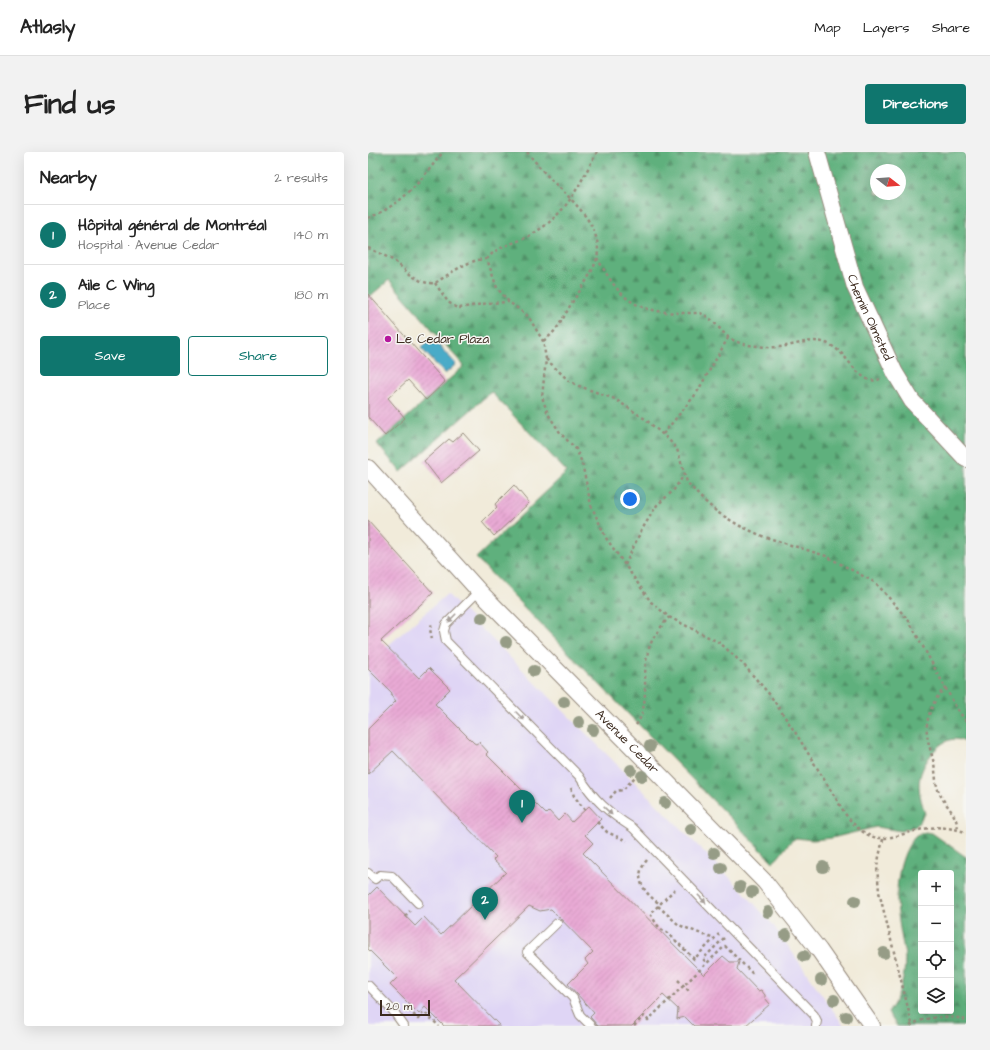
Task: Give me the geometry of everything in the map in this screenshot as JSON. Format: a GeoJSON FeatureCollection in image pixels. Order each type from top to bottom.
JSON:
{"type":"FeatureCollection","features":[{"type":"Feature","properties":{"kind":"street","name":"Chemin Olmsted"},"geometry":{"type":"LineString","coordinates":[[817,152],[855,287],[895,373],[912,401],[966,459]]}},
{"type":"Feature","properties":{"kind":"street","name":"Avenue Cedar"},"geometry":{"type":"LineString","coordinates":[[368,468],[479,591],[765,882],[819,950],[871,1026]]}},
{"type":"Feature","properties":{"kind":"lane"},"geometry":{"type":"LineString","coordinates":[[479,591],[446,624],[444,631],[446,641],[579,776],[591,794],[611,815],[633,828],[814,1015],[817,1021],[816,1026]]}},
{"type":"Feature","properties":{"kind":"lane"},"geometry":{"type":"LineString","coordinates":[[368,873],[375,879],[380,875],[392,876],[418,902]]}},
{"type":"Feature","properties":{"kind":"lane"},"geometry":{"type":"LineString","coordinates":[[557,923],[527,952],[573,998],[580,1015],[592,1026]]}},
{"type":"Feature","properties":{"kind":"lane"},"geometry":{"type":"LineString","coordinates":[[368,985],[394,1012],[404,1026]]}},
{"type":"Feature","properties":{"kind":"path"},"geometry":{"type":"LineString","coordinates":[[368,218],[386,210],[411,192],[443,152]]}},
{"type":"Feature","properties":{"kind":"path"},"geometry":{"type":"LineString","coordinates":[[527,152],[561,190],[572,199],[591,225],[596,237],[597,258],[590,274],[563,321],[555,332],[543,341]]}},
{"type":"Feature","properties":{"kind":"path"},"geometry":{"type":"LineString","coordinates":[[487,259],[492,252],[528,237],[547,224],[572,199],[597,152]]}},
{"type":"Feature","properties":{"kind":"path"},"geometry":{"type":"LineString","coordinates":[[368,248],[393,261],[421,282],[435,283],[470,262],[479,259],[487,259]]}},
{"type":"Feature","properties":{"kind":"path"},"geometry":{"type":"LineString","coordinates":[[597,258],[620,291],[634,303],[657,310],[700,313],[707,315],[728,338],[740,342],[769,347],[782,347],[813,340],[824,342],[833,346],[862,376],[870,380],[877,380],[895,373]]}},
{"type":"Feature","properties":{"kind":"path"},"geometry":{"type":"LineString","coordinates":[[487,259],[497,288],[509,302],[528,316],[543,341],[546,359],[542,397],[548,414],[561,434],[576,449],[582,464],[591,505],[606,538],[651,602],[669,617],[720,643],[743,664],[770,695],[791,725],[846,815],[855,826],[864,833],[883,838],[931,827],[966,832]]}},
{"type":"Feature","properties":{"kind":"path"},"geometry":{"type":"LineString","coordinates":[[435,283],[448,302],[455,307],[460,308],[488,302],[509,302]]}},
{"type":"Feature","properties":{"kind":"path"},"geometry":{"type":"LineString","coordinates":[[663,434],[696,394],[728,338]]}},
{"type":"Feature","properties":{"kind":"path"},"geometry":{"type":"LineString","coordinates":[[546,359],[569,381],[615,399],[645,419],[663,434],[676,449],[687,482],[700,498],[717,512],[740,526],[762,536],[826,556],[876,583],[909,621],[957,709],[966,721]]}},
{"type":"Feature","properties":{"kind":"path"},"geometry":{"type":"LineString","coordinates":[[625,565],[641,531],[657,505],[673,491],[684,475]]}},
{"type":"Feature","properties":{"kind":"path"},"geometry":{"type":"LineString","coordinates":[[636,725],[640,720],[644,704],[644,674],[648,651],[653,639],[669,617]]}},
{"type":"Feature","properties":{"kind":"path"},"geometry":{"type":"LineString","coordinates":[[946,687],[937,697],[932,707],[928,721],[927,734],[935,767],[937,785],[943,798],[956,818],[958,830]]}},
{"type":"Feature","properties":{"kind":"path"},"geometry":{"type":"LineString","coordinates":[[611,797],[616,791],[623,790],[635,777]]}},
{"type":"Feature","properties":{"kind":"path"},"geometry":{"type":"LineString","coordinates":[[883,838],[877,866],[879,892],[911,1025],[946,1017],[966,1020]]}},
{"type":"Feature","properties":{"kind":"path"},"geometry":{"type":"LineString","coordinates":[[647,860],[641,872],[640,883],[648,895],[679,925],[714,939]]}},
{"type":"Feature","properties":{"kind":"path"},"geometry":{"type":"LineString","coordinates":[[676,888],[650,914],[657,924],[694,959],[720,933]]}},
{"type":"Feature","properties":{"kind":"path"},"geometry":{"type":"LineString","coordinates":[[707,963],[703,959],[725,937]]}},
{"type":"Feature","properties":{"kind":"path"},"geometry":{"type":"LineString","coordinates":[[634,1026],[644,1016],[648,1020],[725,946],[752,973],[757,969]]}},
{"type":"Feature","properties":{"kind":"path"},"geometry":{"type":"LineString","coordinates":[[678,980],[689,991]]}},
{"type":"Feature","properties":{"kind":"path"},"geometry":{"type":"LineString","coordinates":[[408,1008],[418,1019],[424,1012],[439,1026]]}},
{"type":"Feature","properties":{"kind":"shaded area"},"geometry":{"type":"Polygon","coordinates":[[[447,594],[743,891],[773,925],[844,1026],[368,1026],[368,663],[447,594]]]}},
{"type":"Feature","properties":{"kind":"green space"},"geometry":{"type":"Polygon","coordinates":[[[368,152],[966,152],[966,743],[958,739],[944,743],[937,748],[926,762],[919,782],[920,796],[925,814],[916,826],[901,831],[876,827],[832,838],[813,840],[796,838],[789,843],[773,862],[476,558],[567,472],[491,392],[401,472],[377,444],[464,366],[389,280],[368,298],[368,152]]]}},
{"type":"Feature","properties":{"kind":"green space"},"geometry":{"type":"Polygon","coordinates":[[[925,832],[932,833],[966,857],[966,1026],[897,1026],[888,1013],[899,994],[905,965],[905,955],[899,924],[897,903],[899,873],[905,853],[912,840],[925,832]]]}},
{"type":"Feature","properties":{"kind":"water"},"geometry":{"type":"Polygon","coordinates":[[[432,338],[456,364],[445,374],[421,348],[432,338]]]}},
{"type":"Feature","properties":{"kind":"building","name":"Le Cedar Plaza"},"geometry":{"type":"Polygon","coordinates":[[[368,294],[445,382],[426,400],[408,380],[388,398],[405,418],[385,436],[368,417],[368,294]]]}},
{"type":"Feature","properties":{"kind":"building"},"geometry":{"type":"Polygon","coordinates":[[[463,433],[479,451],[441,483],[424,461],[449,439],[453,442],[463,433]]]}},
{"type":"Feature","properties":{"kind":"building"},"geometry":{"type":"Polygon","coordinates":[[[514,485],[529,503],[494,536],[482,522],[497,507],[495,504],[514,485]]]}},
{"type":"Feature","properties":{"kind":"building"},"geometry":{"type":"Polygon","coordinates":[[[368,521],[433,593],[381,641],[419,678],[429,668],[450,689],[435,704],[474,743],[476,744],[479,742],[488,752],[486,754],[546,814],[549,811],[558,821],[565,814],[572,822],[589,806],[601,819],[585,835],[593,843],[583,853],[704,975],[723,956],[730,962],[739,962],[737,969],[758,991],[761,990],[770,1004],[745,1026],[694,1026],[685,1017],[677,1019],[678,1009],[663,995],[632,1026],[598,1026],[590,1017],[594,1013],[568,984],[588,964],[585,960],[593,952],[551,909],[540,911],[529,906],[454,979],[500,1026],[444,1026],[425,1007],[419,1014],[390,985],[397,978],[368,949],[368,896],[377,887],[415,926],[424,917],[441,935],[506,872],[493,860],[496,857],[393,751],[368,774],[368,729],[396,701],[391,695],[392,693],[368,669],[368,521]]]}},
{"type":"Feature","properties":{"kind":"place","name":"Le Cedar Plaza"},"geometry":{"type":"Point","coordinates":[388,339]}},
{"type":"Feature","properties":{"kind":"place","name":"Hôpital général de Montréal"},"geometry":{"type":"Point","coordinates":[522,823]}},
{"type":"Feature","properties":{"kind":"place","name":"Aile C Wing"},"geometry":{"type":"Point","coordinates":[485,920]}}]}
